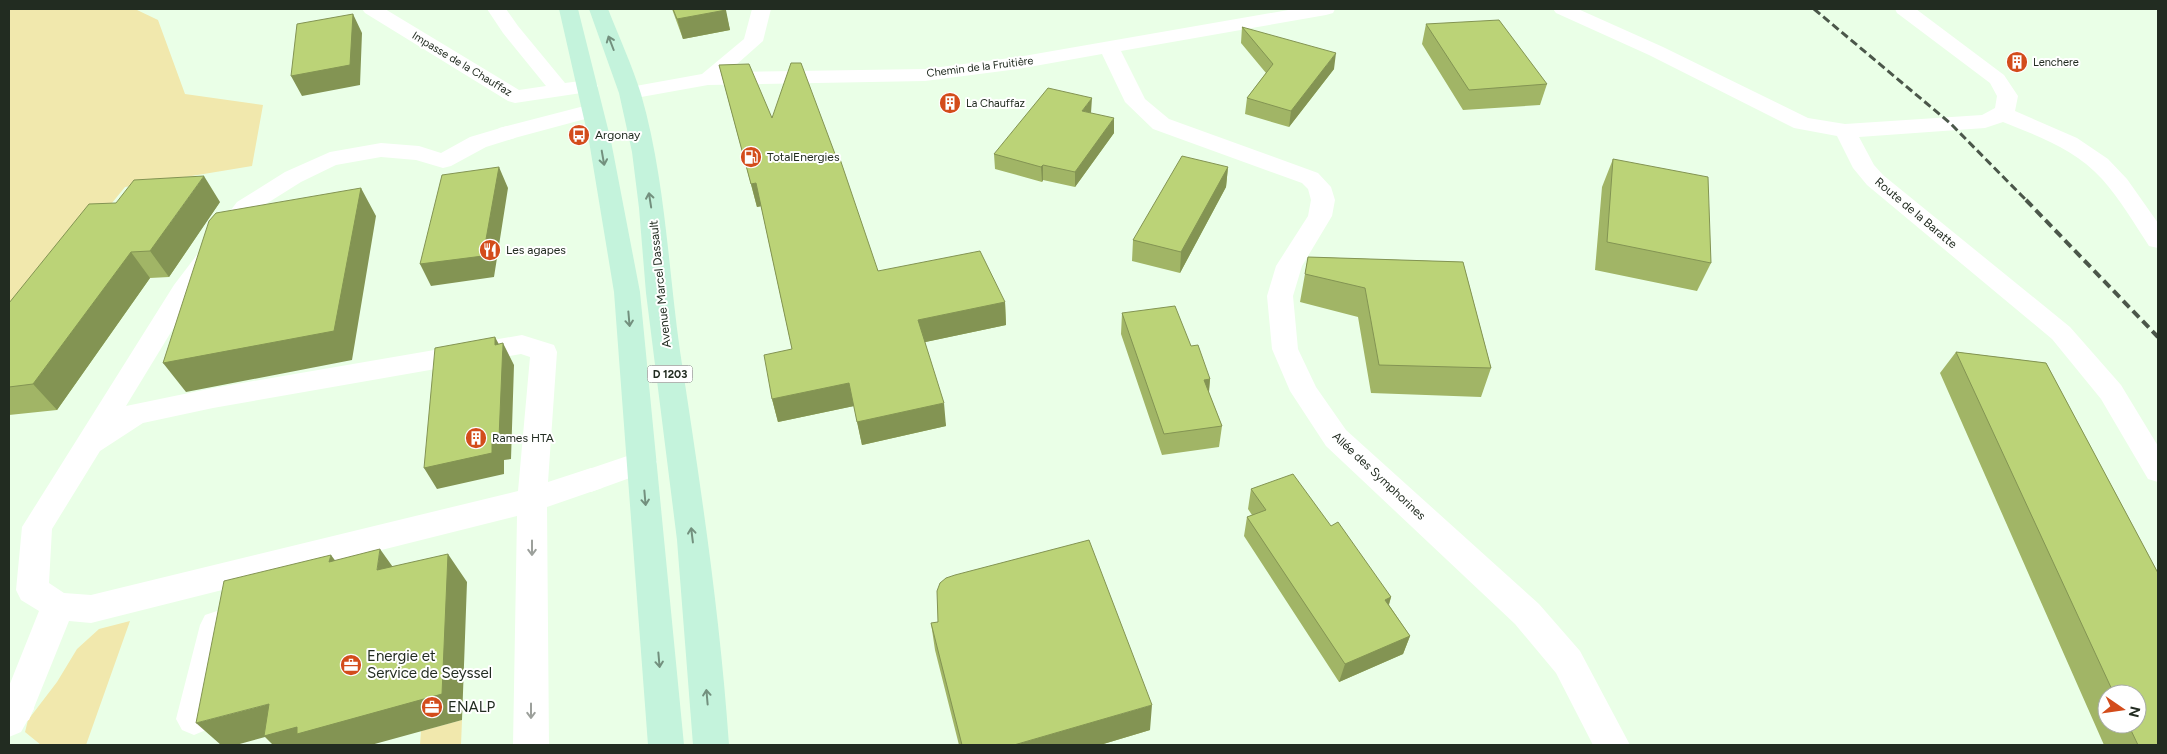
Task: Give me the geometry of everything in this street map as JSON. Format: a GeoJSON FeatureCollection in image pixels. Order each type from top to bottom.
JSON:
{"type":"FeatureCollection","features":[{"type":"Feature","properties":{"kind":"main road","name":"D 1203"},"geometry":{"type":"LineString","coordinates":[[568,9],[600,141],[627,292],[666,745]]}},
{"type":"Feature","properties":{"kind":"main road","name":"Avenue Marcel Dassault"},"geometry":{"type":"LineString","coordinates":[[598,9],[630,93],[643,152],[652,208],[659,294],[693,540],[712,745]]}},
{"type":"Feature","properties":{"kind":"street","name":"Impasse de la Chauffaz"},"geometry":{"type":"LineString","coordinates":[[372,9],[515,97],[560,90],[590,98]]}},
{"type":"Feature","properties":{"kind":"street"},"geometry":{"type":"LineString","coordinates":[[497,9],[510,29],[560,90]]}},
{"type":"Feature","properties":{"kind":"street"},"geometry":{"type":"LineString","coordinates":[[708,79],[753,41],[761,9]]}},
{"type":"Feature","properties":{"kind":"street","name":"Chemin de la Fruitière"},"geometry":{"type":"LineString","coordinates":[[630,93],[708,79],[925,75],[1018,63],[1326,9]]}},
{"type":"Feature","properties":{"kind":"street"},"geometry":{"type":"LineString","coordinates":[[1564,9],[1656,51],[1802,123],[1845,131],[1985,121],[2002,114],[2009,103],[2007,92],[1997,79],[1904,9]]}},
{"type":"Feature","properties":{"kind":"street","name":"Allée des Symphorines"},"geometry":{"type":"LineString","coordinates":[[1109,48],[1136,102],[1161,124],[1310,178],[1319,187],[1323,200],[1320,216],[1288,266],[1280,296],[1285,349],[1304,391],[1336,438],[1527,614],[1568,662],[1612,745]]}},
{"type":"Feature","properties":{"kind":"street"},"geometry":{"type":"LineString","coordinates":[[590,98],[507,133],[478,142],[443,161],[419,153],[381,150],[330,159],[293,177],[245,207],[183,291],[37,527],[32,590],[58,606],[91,609],[532,500],[642,462]]}},
{"type":"Feature","properties":{"kind":"street"},"geometry":{"type":"LineString","coordinates":[[2002,114],[2062,139],[2091,156],[2117,183],[2158,240]]}},
{"type":"Feature","properties":{"kind":"street","name":"Route de la Baratte"},"geometry":{"type":"LineString","coordinates":[[1845,131],[1864,168],[1875,180],[2061,333],[2112,392],[2158,471]]}},
{"type":"Feature","properties":{"kind":"street"},"geometry":{"type":"LineString","coordinates":[[90,443],[135,414],[522,344],[544,352],[532,500],[530,745]]}},
{"type":"Feature","properties":{"kind":"street"},"geometry":{"type":"LineString","coordinates":[[194,719],[230,575]]}},
{"type":"Feature","properties":{"kind":"street"},"geometry":{"type":"LineString","coordinates":[[13,715],[58,606]]}},
{"type":"Feature","properties":{"kind":"shaded area"},"geometry":{"type":"Polygon","coordinates":[[[9,9],[135,9],[158,20],[185,94],[263,105],[252,166],[125,187],[9,329],[9,9]]]}},
{"type":"Feature","properties":{"kind":"shaded area"},"geometry":{"type":"Polygon","coordinates":[[[130,621],[86,745],[41,745],[25,732],[28,720],[57,682],[77,649],[99,629],[130,621]]]}},
{"type":"Feature","properties":{"kind":"shaded area"},"geometry":{"type":"Polygon","coordinates":[[[462,720],[461,745],[420,745],[421,731],[462,720]]]}},
{"type":"Feature","properties":{"kind":"building"},"geometry":{"type":"Polygon","coordinates":[[[673,9],[725,9],[726,10],[677,19],[673,9]]]}},
{"type":"Feature","properties":{"kind":"building"},"geometry":{"type":"Polygon","coordinates":[[[353,14],[350,65],[291,76],[297,24],[353,14]]]}},
{"type":"Feature","properties":{"kind":"building"},"geometry":{"type":"Polygon","coordinates":[[[1499,20],[1547,84],[1469,90],[1426,24],[1499,20]]]}},
{"type":"Feature","properties":{"kind":"building"},"geometry":{"type":"Polygon","coordinates":[[[1242,27],[1336,53],[1291,111],[1247,98],[1273,64],[1242,27]]]}},
{"type":"Feature","properties":{"kind":"building"},"geometry":{"type":"Polygon","coordinates":[[[791,63],[801,63],[838,162],[840,159],[878,271],[980,251],[1005,302],[918,320],[944,403],[857,422],[849,383],[772,399],[764,355],[792,349],[756,183],[751,184],[719,65],[749,64],[772,118],[791,63]]]}},
{"type":"Feature","properties":{"kind":"building"},"geometry":{"type":"Polygon","coordinates":[[[1048,88],[1092,98],[1082,111],[1114,118],[1075,172],[1043,165],[1041,167],[994,154],[1048,88]]]}},
{"type":"Feature","properties":{"kind":"building"},"geometry":{"type":"Polygon","coordinates":[[[1182,156],[1228,167],[1181,252],[1133,240],[1182,156]]]}},
{"type":"Feature","properties":{"kind":"building"},"geometry":{"type":"Polygon","coordinates":[[[1613,159],[1708,177],[1711,263],[1607,242],[1613,159]]]}},
{"type":"Feature","properties":{"kind":"building"},"geometry":{"type":"Polygon","coordinates":[[[499,167],[483,256],[420,264],[442,175],[499,167]]]}},
{"type":"Feature","properties":{"kind":"building"},"geometry":{"type":"Polygon","coordinates":[[[204,176],[150,251],[131,252],[33,384],[9,387],[9,303],[89,204],[116,203],[134,180],[204,176]]]}},
{"type":"Feature","properties":{"kind":"building"},"geometry":{"type":"Polygon","coordinates":[[[361,188],[334,331],[163,363],[209,221],[216,213],[361,188]]]}},
{"type":"Feature","properties":{"kind":"building"},"geometry":{"type":"Polygon","coordinates":[[[1308,257],[1463,262],[1491,368],[1379,365],[1365,288],[1305,274],[1308,257]]]}},
{"type":"Feature","properties":{"kind":"building"},"geometry":{"type":"Polygon","coordinates":[[[1175,306],[1191,346],[1198,345],[1210,379],[1204,380],[1222,426],[1164,434],[1122,313],[1175,306]]]}},
{"type":"Feature","properties":{"kind":"building","name":"Rames HTA"},"geometry":{"type":"Polygon","coordinates":[[[495,337],[495,345],[503,343],[499,438],[492,439],[492,453],[424,468],[435,348],[495,337]]]}},
{"type":"Feature","properties":{"kind":"building"},"geometry":{"type":"Polygon","coordinates":[[[1956,352],[2046,363],[2158,573],[2158,745],[2138,745],[2133,734],[2147,734],[2147,684],[2109,684],[1956,352]]]}},
{"type":"Feature","properties":{"kind":"building"},"geometry":{"type":"Polygon","coordinates":[[[1293,474],[1331,526],[1338,522],[1391,597],[1385,600],[1410,636],[1345,664],[1247,517],[1266,510],[1251,489],[1293,474]]]}},
{"type":"Feature","properties":{"kind":"building"},"geometry":{"type":"Polygon","coordinates":[[[1089,540],[1152,705],[1014,745],[962,745],[931,623],[938,622],[937,591],[940,583],[946,578],[955,575],[1089,540]]]}},
{"type":"Feature","properties":{"kind":"building","name":"Energie et Service de Seyssel"},"geometry":{"type":"Polygon","coordinates":[[[380,549],[377,570],[448,554],[442,694],[297,734],[297,727],[264,736],[269,704],[196,723],[224,581],[331,555],[329,562],[380,549]]]}},
{"type":"Feature","properties":{"kind":"railway"},"geometry":{"type":"LineString","coordinates":[[1814,9],[1950,123],[2027,201]]}},
{"type":"Feature","properties":{"kind":"railway"},"geometry":{"type":"LineString","coordinates":[[2026,200],[2158,337]]}},
{"type":"Feature","properties":{"kind":"place","name":"Lenchere"},"geometry":{"type":"Point","coordinates":[2017,62]}},
{"type":"Feature","properties":{"kind":"place","name":"La Chauffaz"},"geometry":{"type":"Point","coordinates":[950,103]}},
{"type":"Feature","properties":{"kind":"place","name":"Argonay"},"geometry":{"type":"Point","coordinates":[579,135]}},
{"type":"Feature","properties":{"kind":"place","name":"TotalEnergies"},"geometry":{"type":"Point","coordinates":[751,157]}},
{"type":"Feature","properties":{"kind":"place","name":"Les agapes"},"geometry":{"type":"Point","coordinates":[490,250]}},
{"type":"Feature","properties":{"kind":"place","name":"Rames HTA"},"geometry":{"type":"Point","coordinates":[476,438]}},
{"type":"Feature","properties":{"kind":"place","name":"Energie et Service de Seyssel"},"geometry":{"type":"Point","coordinates":[351,665]}},
{"type":"Feature","properties":{"kind":"place","name":"ENALP"},"geometry":{"type":"Point","coordinates":[432,707]}}]}
